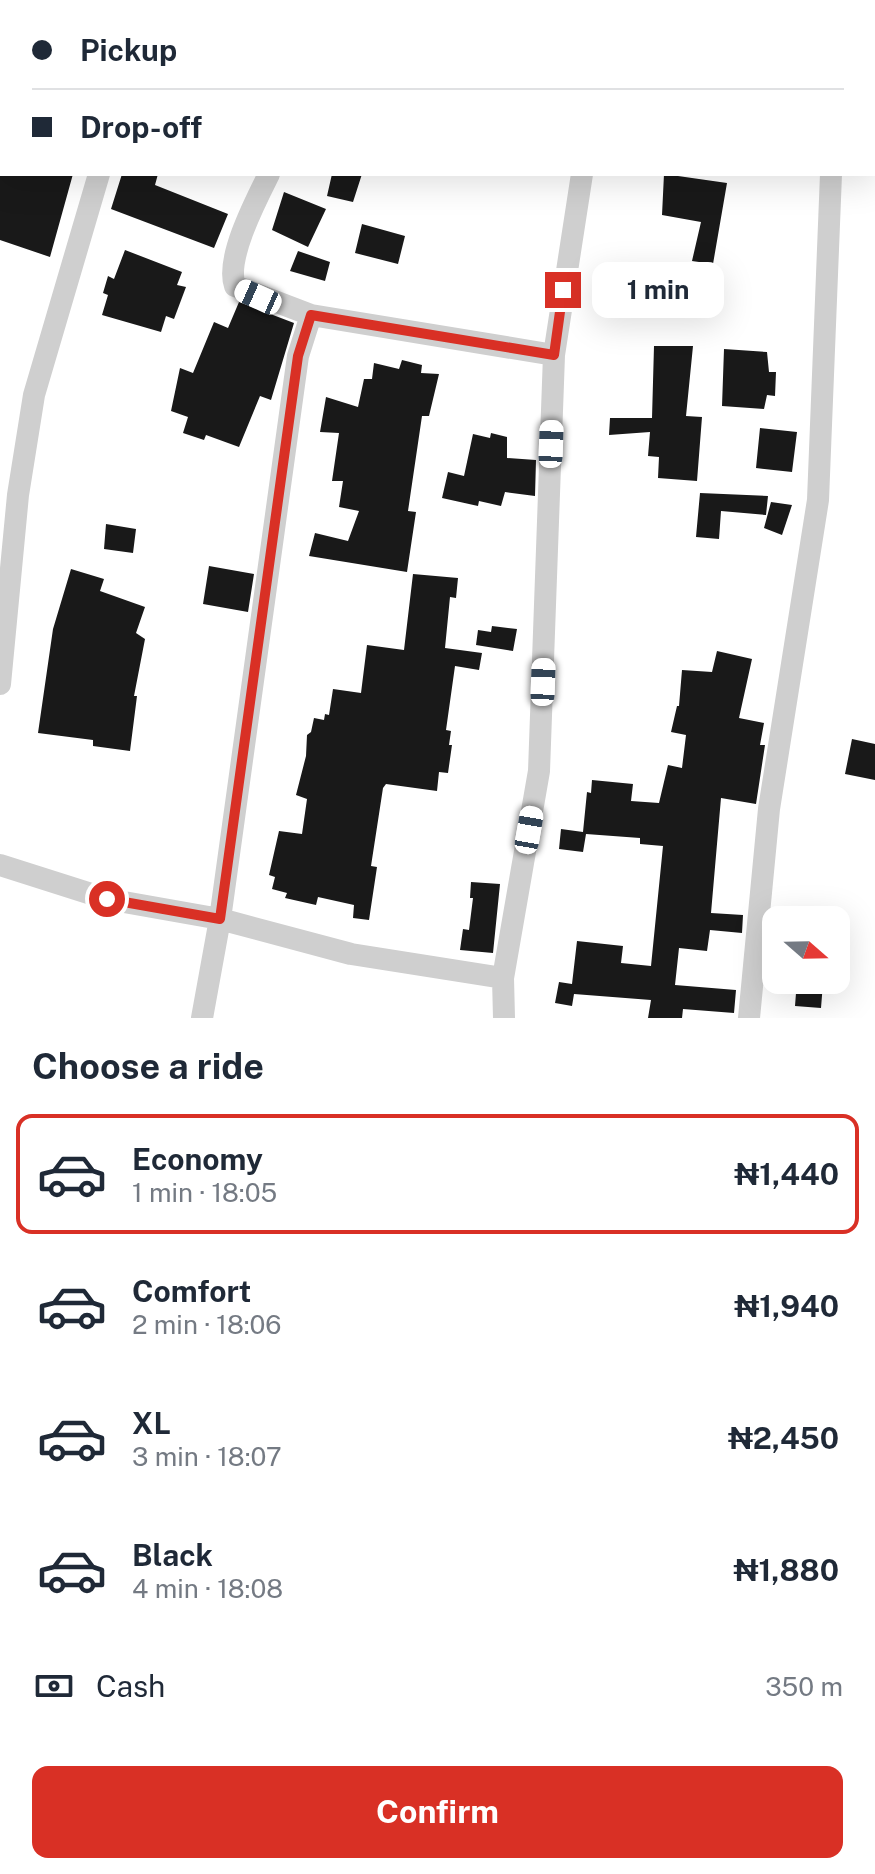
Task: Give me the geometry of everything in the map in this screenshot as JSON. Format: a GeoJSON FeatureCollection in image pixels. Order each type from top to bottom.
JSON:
{"type":"FeatureCollection","features":[{"type":"Feature","properties":{"kind":"street"},"geometry":{"type":"LineString","coordinates":[[0,684],[18,495],[34,395],[98,176]]}},
{"type":"Feature","properties":{"kind":"street"},"geometry":{"type":"LineString","coordinates":[[268,176],[237,251],[231,276],[235,286],[311,315],[554,355]]}},
{"type":"Feature","properties":{"kind":"street"},"geometry":{"type":"LineString","coordinates":[[504,1018],[503,978],[539,771],[554,355],[582,176]]}},
{"type":"Feature","properties":{"kind":"street"},"geometry":{"type":"LineString","coordinates":[[749,1018],[769,809],[818,500],[831,176]]}},
{"type":"Feature","properties":{"kind":"street"},"geometry":{"type":"LineString","coordinates":[[202,1018],[220,919],[298,356],[311,315]]}},
{"type":"Feature","properties":{"kind":"street"},"geometry":{"type":"LineString","coordinates":[[0,865],[107,899],[220,919],[351,954],[503,978]]}},
{"type":"Feature","properties":{"kind":"building"},"geometry":{"type":"Polygon","coordinates":[[[0,176],[72,176],[50,257],[0,240],[0,176]]]}},
{"type":"Feature","properties":{"kind":"building"},"geometry":{"type":"Polygon","coordinates":[[[121,176],[157,176],[155,185],[228,214],[214,248],[111,209],[121,176]]]}},
{"type":"Feature","properties":{"kind":"building"},"geometry":{"type":"Polygon","coordinates":[[[332,176],[361,176],[353,202],[327,196],[332,176]]]}},
{"type":"Feature","properties":{"kind":"building"},"geometry":{"type":"Polygon","coordinates":[[[664,176],[727,183],[713,264],[692,261],[701,222],[662,215],[664,176]]]}},
{"type":"Feature","properties":{"kind":"building"},"geometry":{"type":"Polygon","coordinates":[[[284,192],[326,209],[308,247],[272,230],[284,192]]]}},
{"type":"Feature","properties":{"kind":"building"},"geometry":{"type":"Polygon","coordinates":[[[362,224],[405,236],[398,264],[355,253],[362,224]]]}},
{"type":"Feature","properties":{"kind":"building"},"geometry":{"type":"Polygon","coordinates":[[[125,250],[182,272],[177,285],[186,287],[174,319],[166,316],[161,332],[102,315],[108,295],[103,293],[108,276],[114,279],[125,250]]]}},
{"type":"Feature","properties":{"kind":"building"},"geometry":{"type":"Polygon","coordinates":[[[298,251],[330,262],[325,281],[290,271],[298,251]]]}},
{"type":"Feature","properties":{"kind":"building"},"geometry":{"type":"Polygon","coordinates":[[[239,302],[294,323],[271,400],[260,396],[239,447],[206,435],[204,440],[183,433],[188,417],[171,411],[180,368],[193,373],[214,322],[228,328],[239,302]]]}},
{"type":"Feature","properties":{"kind":"building"},"geometry":{"type":"Polygon","coordinates":[[[654,346],[693,346],[686,416],[702,417],[697,481],[658,478],[659,457],[648,456],[650,432],[609,435],[610,418],[652,418],[654,346]]]}},
{"type":"Feature","properties":{"kind":"building"},"geometry":{"type":"Polygon","coordinates":[[[724,349],[767,352],[769,372],[776,372],[775,396],[767,395],[764,409],[722,406],[724,349]]]}},
{"type":"Feature","properties":{"kind":"building"},"geometry":{"type":"Polygon","coordinates":[[[402,360],[422,365],[421,373],[439,374],[429,416],[422,416],[408,511],[416,512],[407,572],[309,556],[315,533],[348,541],[359,511],[339,507],[343,481],[332,481],[339,433],[320,432],[326,397],[358,407],[364,379],[372,379],[374,363],[399,369],[402,360]]]}},
{"type":"Feature","properties":{"kind":"building"},"geometry":{"type":"Polygon","coordinates":[[[760,428],[797,432],[792,472],[756,468],[760,428]]]}},
{"type":"Feature","properties":{"kind":"building"},"geometry":{"type":"Polygon","coordinates":[[[491,433],[507,437],[507,458],[536,460],[535,496],[505,492],[501,506],[479,501],[478,506],[442,498],[448,472],[464,476],[473,434],[490,438],[491,433]]]}},
{"type":"Feature","properties":{"kind":"building"},"geometry":{"type":"Polygon","coordinates":[[[700,493],[768,496],[766,515],[721,511],[719,539],[696,537],[700,493]]]}},
{"type":"Feature","properties":{"kind":"building"},"geometry":{"type":"Polygon","coordinates":[[[771,502],[792,505],[782,535],[764,528],[771,502]]]}},
{"type":"Feature","properties":{"kind":"building"},"geometry":{"type":"Polygon","coordinates":[[[106,524],[136,529],[133,553],[104,549],[106,524]]]}},
{"type":"Feature","properties":{"kind":"building"},"geometry":{"type":"Polygon","coordinates":[[[209,566],[254,574],[248,612],[203,604],[209,566]]]}},
{"type":"Feature","properties":{"kind":"building"},"geometry":{"type":"Polygon","coordinates":[[[71,569],[104,579],[100,591],[145,607],[136,633],[145,639],[134,696],[137,696],[130,751],[93,746],[93,740],[38,733],[53,629],[71,569]]]}},
{"type":"Feature","properties":{"kind":"building"},"geometry":{"type":"Polygon","coordinates":[[[413,574],[458,578],[456,598],[450,597],[445,648],[482,653],[479,670],[455,666],[446,730],[451,731],[449,745],[452,745],[448,773],[439,772],[437,791],[386,784],[383,788],[371,866],[377,867],[369,920],[353,918],[354,905],[318,897],[316,905],[285,898],[287,893],[272,889],[275,877],[269,875],[279,831],[302,834],[307,799],[296,795],[306,756],[307,735],[311,732],[314,718],[324,720],[325,714],[329,715],[333,689],[361,693],[367,645],[404,650],[413,574]]]}},
{"type":"Feature","properties":{"kind":"building"},"geometry":{"type":"Polygon","coordinates":[[[492,626],[517,629],[513,651],[476,645],[478,630],[491,632],[492,626]]]}},
{"type":"Feature","properties":{"kind":"building"},"geometry":{"type":"Polygon","coordinates":[[[717,651],[752,659],[739,718],[764,723],[760,745],[765,745],[756,804],[721,798],[711,913],[743,915],[742,933],[710,930],[707,951],[679,948],[675,985],[736,990],[734,1013],[683,1009],[682,1018],[648,1018],[651,1000],[574,994],[572,1006],[555,1003],[559,982],[572,984],[577,941],[623,946],[621,963],[651,966],[663,846],[640,844],[640,838],[586,834],[583,852],[559,849],[561,829],[583,832],[587,792],[591,793],[592,780],[633,784],[631,801],[659,803],[668,765],[682,768],[686,735],[671,732],[679,706],[682,670],[712,672],[717,651]]]}},
{"type":"Feature","properties":{"kind":"building"},"geometry":{"type":"Polygon","coordinates":[[[852,739],[875,744],[875,780],[845,774],[852,739]]]}},
{"type":"Feature","properties":{"kind":"building"},"geometry":{"type":"Polygon","coordinates":[[[471,882],[500,884],[493,953],[460,950],[463,929],[469,930],[473,898],[470,898],[471,882]]]}},
{"type":"Feature","properties":{"kind":"building"},"geometry":{"type":"Polygon","coordinates":[[[796,994],[822,994],[821,1008],[795,1006],[796,994]]]}},
{"type":"Feature","properties":{"kind":"route"},"geometry":{"type":"LineString","coordinates":[[107,899],[220,919],[298,356],[311,315],[554,355],[563,290]]}}]}
